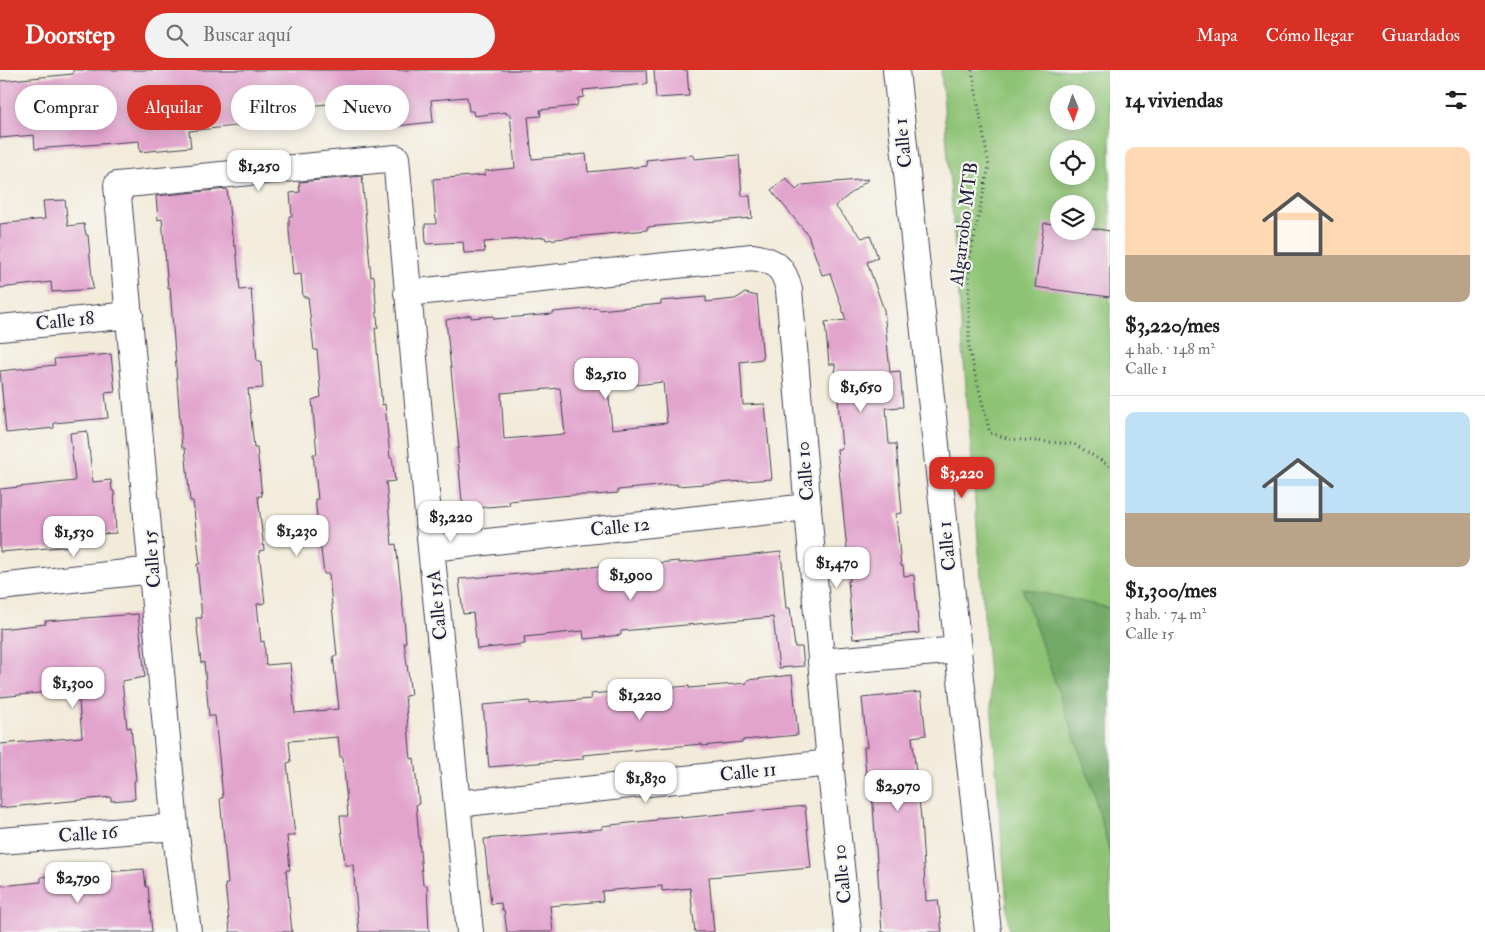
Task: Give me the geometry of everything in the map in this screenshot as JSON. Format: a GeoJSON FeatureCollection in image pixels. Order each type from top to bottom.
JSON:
{"type":"FeatureCollection","features":[{"type":"Feature","properties":{"kind":"street","name":"Calle 1"},"geometry":{"type":"LineString","coordinates":[[896,70],[988,932]]}},
{"type":"Feature","properties":{"kind":"street","name":"Calle 15"},"geometry":{"type":"LineString","coordinates":[[188,932],[175,827],[118,185],[396,158]]}},
{"type":"Feature","properties":{"kind":"street","name":"Calle 15A"},"geometry":{"type":"LineString","coordinates":[[396,158],[431,548],[470,932]]}},
{"type":"Feature","properties":{"kind":"street","name":"Calle 10"},"geometry":{"type":"LineString","coordinates":[[408,293],[752,257],[765,259],[777,266],[786,276],[789,290],[830,763],[848,932]]}},
{"type":"Feature","properties":{"kind":"street","name":"Calle 18"},"geometry":{"type":"LineString","coordinates":[[0,328],[130,315]]}},
{"type":"Feature","properties":{"kind":"street","name":"Calle 12"},"geometry":{"type":"LineString","coordinates":[[431,548],[808,507]]}},
{"type":"Feature","properties":{"kind":"street"},"geometry":{"type":"LineString","coordinates":[[0,587],[153,570]]}},
{"type":"Feature","properties":{"kind":"street"},"geometry":{"type":"LineString","coordinates":[[821,662],[958,650]]}},
{"type":"Feature","properties":{"kind":"street","name":"Calle 11"},"geometry":{"type":"LineString","coordinates":[[457,804],[830,763]]}},
{"type":"Feature","properties":{"kind":"street","name":"Calle 16"},"geometry":{"type":"LineString","coordinates":[[0,841],[175,827]]}},
{"type":"Feature","properties":{"kind":"path","name":"Algarrobo MTB"},"geometry":{"type":"LineString","coordinates":[[972,70],[989,166],[970,262],[969,349],[990,433],[1010,439],[1074,444],[1110,466]]}},
{"type":"Feature","properties":{"kind":"green space"},"geometry":{"type":"Polygon","coordinates":[[[941,70],[1110,70],[1110,932],[1009,932],[941,70]]]}},
{"type":"Feature","properties":{"kind":"green space"},"geometry":{"type":"Polygon","coordinates":[[[1022,588],[1110,608],[1110,854],[1094,793],[1022,588]]]}},
{"type":"Feature","properties":{"kind":"building"},"geometry":{"type":"Polygon","coordinates":[[[73,70],[646,70],[647,84],[583,90],[584,97],[578,98],[577,106],[540,110],[541,116],[528,117],[532,159],[586,154],[588,172],[647,166],[646,160],[693,155],[694,159],[739,155],[742,196],[750,196],[752,218],[647,227],[647,230],[546,240],[545,237],[484,242],[485,252],[464,253],[463,242],[426,244],[425,224],[436,224],[433,179],[485,175],[485,171],[515,168],[510,114],[506,114],[506,112],[474,116],[473,111],[469,111],[467,97],[431,100],[433,122],[409,125],[409,85],[325,85],[325,104],[315,105],[315,85],[231,85],[231,126],[221,128],[221,85],[127,85],[127,130],[198,130],[189,131],[191,147],[140,152],[139,141],[35,149],[34,135],[0,138],[0,81],[73,74],[73,70]]]}},
{"type":"Feature","properties":{"kind":"building"},"geometry":{"type":"Polygon","coordinates":[[[654,70],[687,70],[689,96],[656,98],[654,70]]]}},
{"type":"Feature","properties":{"kind":"building"},"geometry":{"type":"Polygon","coordinates":[[[362,176],[371,277],[374,276],[378,328],[375,328],[382,405],[385,404],[390,458],[392,458],[395,481],[386,482],[392,545],[396,544],[404,618],[406,642],[404,642],[411,695],[405,696],[411,759],[414,758],[419,804],[416,804],[423,885],[427,885],[429,932],[359,932],[353,865],[345,865],[340,816],[348,816],[343,757],[340,757],[338,737],[289,741],[291,762],[287,763],[295,836],[287,836],[290,870],[286,870],[292,932],[230,932],[225,884],[228,884],[220,798],[223,798],[215,716],[209,716],[204,662],[201,663],[196,618],[202,618],[197,564],[200,564],[193,501],[190,501],[185,448],[182,448],[170,287],[168,288],[162,219],[158,220],[156,196],[227,189],[232,236],[234,246],[236,246],[240,290],[251,289],[257,361],[261,361],[263,388],[248,389],[254,448],[257,448],[262,496],[258,496],[264,550],[259,551],[265,603],[257,604],[261,642],[264,641],[266,665],[290,663],[295,713],[339,709],[333,656],[337,656],[329,574],[324,574],[315,499],[318,499],[313,454],[317,454],[312,400],[321,397],[317,350],[314,350],[308,297],[303,297],[301,274],[293,275],[289,216],[292,216],[290,193],[300,192],[299,182],[362,176]]]}},
{"type":"Feature","properties":{"kind":"building"},"geometry":{"type":"Polygon","coordinates":[[[786,178],[796,190],[802,185],[869,179],[835,206],[862,238],[870,235],[878,258],[867,262],[884,310],[890,372],[900,371],[903,407],[886,408],[889,444],[896,444],[902,513],[896,514],[901,566],[903,566],[904,576],[914,575],[919,633],[853,639],[848,581],[850,581],[837,449],[842,449],[835,364],[829,364],[825,322],[846,320],[830,273],[822,275],[808,235],[771,190],[786,178]]]}},
{"type":"Feature","properties":{"kind":"building"},"geometry":{"type":"Polygon","coordinates":[[[65,200],[68,226],[84,224],[86,235],[88,235],[93,289],[52,292],[51,282],[0,288],[0,224],[45,219],[43,201],[65,200]]]}},
{"type":"Feature","properties":{"kind":"building"},"geometry":{"type":"Polygon","coordinates":[[[1044,223],[1050,223],[1050,240],[1095,240],[1095,229],[1110,231],[1110,297],[1035,287],[1044,223]]]}},
{"type":"Feature","properties":{"kind":"building"},"geometry":{"type":"Polygon","coordinates":[[[745,293],[757,296],[763,359],[740,362],[743,405],[765,404],[772,479],[677,486],[677,484],[618,490],[618,493],[509,501],[510,505],[464,509],[446,320],[471,315],[471,318],[494,316],[494,319],[598,308],[599,310],[661,304],[661,301],[706,297],[706,302],[735,299],[745,293]],[[663,382],[608,388],[612,429],[667,423],[663,382]],[[560,388],[501,393],[504,439],[565,434],[560,388]]]}},
{"type":"Feature","properties":{"kind":"building"},"geometry":{"type":"Polygon","coordinates":[[[111,354],[115,392],[105,393],[108,418],[54,423],[54,428],[6,433],[0,371],[55,365],[54,359],[111,354]]]}},
{"type":"Feature","properties":{"kind":"building"},"geometry":{"type":"Polygon","coordinates":[[[87,431],[93,482],[111,480],[112,491],[114,491],[116,533],[101,534],[102,538],[73,541],[73,546],[0,552],[0,489],[75,481],[70,433],[87,431]]]}},
{"type":"Feature","properties":{"kind":"building"},"geometry":{"type":"Polygon","coordinates":[[[781,552],[786,608],[790,608],[795,647],[802,647],[804,666],[779,668],[773,617],[621,631],[621,635],[584,639],[583,631],[524,637],[525,644],[477,649],[473,613],[463,614],[459,579],[602,566],[603,568],[679,561],[679,563],[781,552]]]}},
{"type":"Feature","properties":{"kind":"building"},"geometry":{"type":"Polygon","coordinates":[[[138,614],[145,677],[122,681],[127,728],[131,727],[136,780],[134,781],[135,799],[111,801],[111,797],[0,808],[0,744],[82,737],[78,689],[0,697],[0,629],[46,624],[45,621],[138,614]]]}},
{"type":"Feature","properties":{"kind":"building"},"geometry":{"type":"Polygon","coordinates":[[[792,675],[798,735],[702,746],[702,744],[583,755],[583,759],[489,767],[483,705],[530,701],[530,704],[591,699],[590,694],[747,683],[747,680],[792,675]]]}},
{"type":"Feature","properties":{"kind":"building"},"geometry":{"type":"Polygon","coordinates":[[[921,692],[926,735],[912,737],[921,818],[926,901],[938,900],[942,932],[882,932],[872,792],[870,775],[866,775],[864,747],[867,747],[862,698],[921,692]]]}},
{"type":"Feature","properties":{"kind":"building"},"geometry":{"type":"Polygon","coordinates":[[[805,806],[811,868],[709,877],[714,932],[695,932],[690,888],[662,891],[662,886],[602,891],[603,901],[550,906],[553,932],[507,932],[504,910],[502,910],[501,903],[491,904],[484,839],[602,829],[602,826],[657,820],[657,818],[681,816],[681,818],[805,806]]]}},
{"type":"Feature","properties":{"kind":"building"},"geometry":{"type":"Polygon","coordinates":[[[144,869],[146,887],[148,887],[152,932],[0,932],[0,886],[41,882],[41,877],[144,869]]]}}]}
